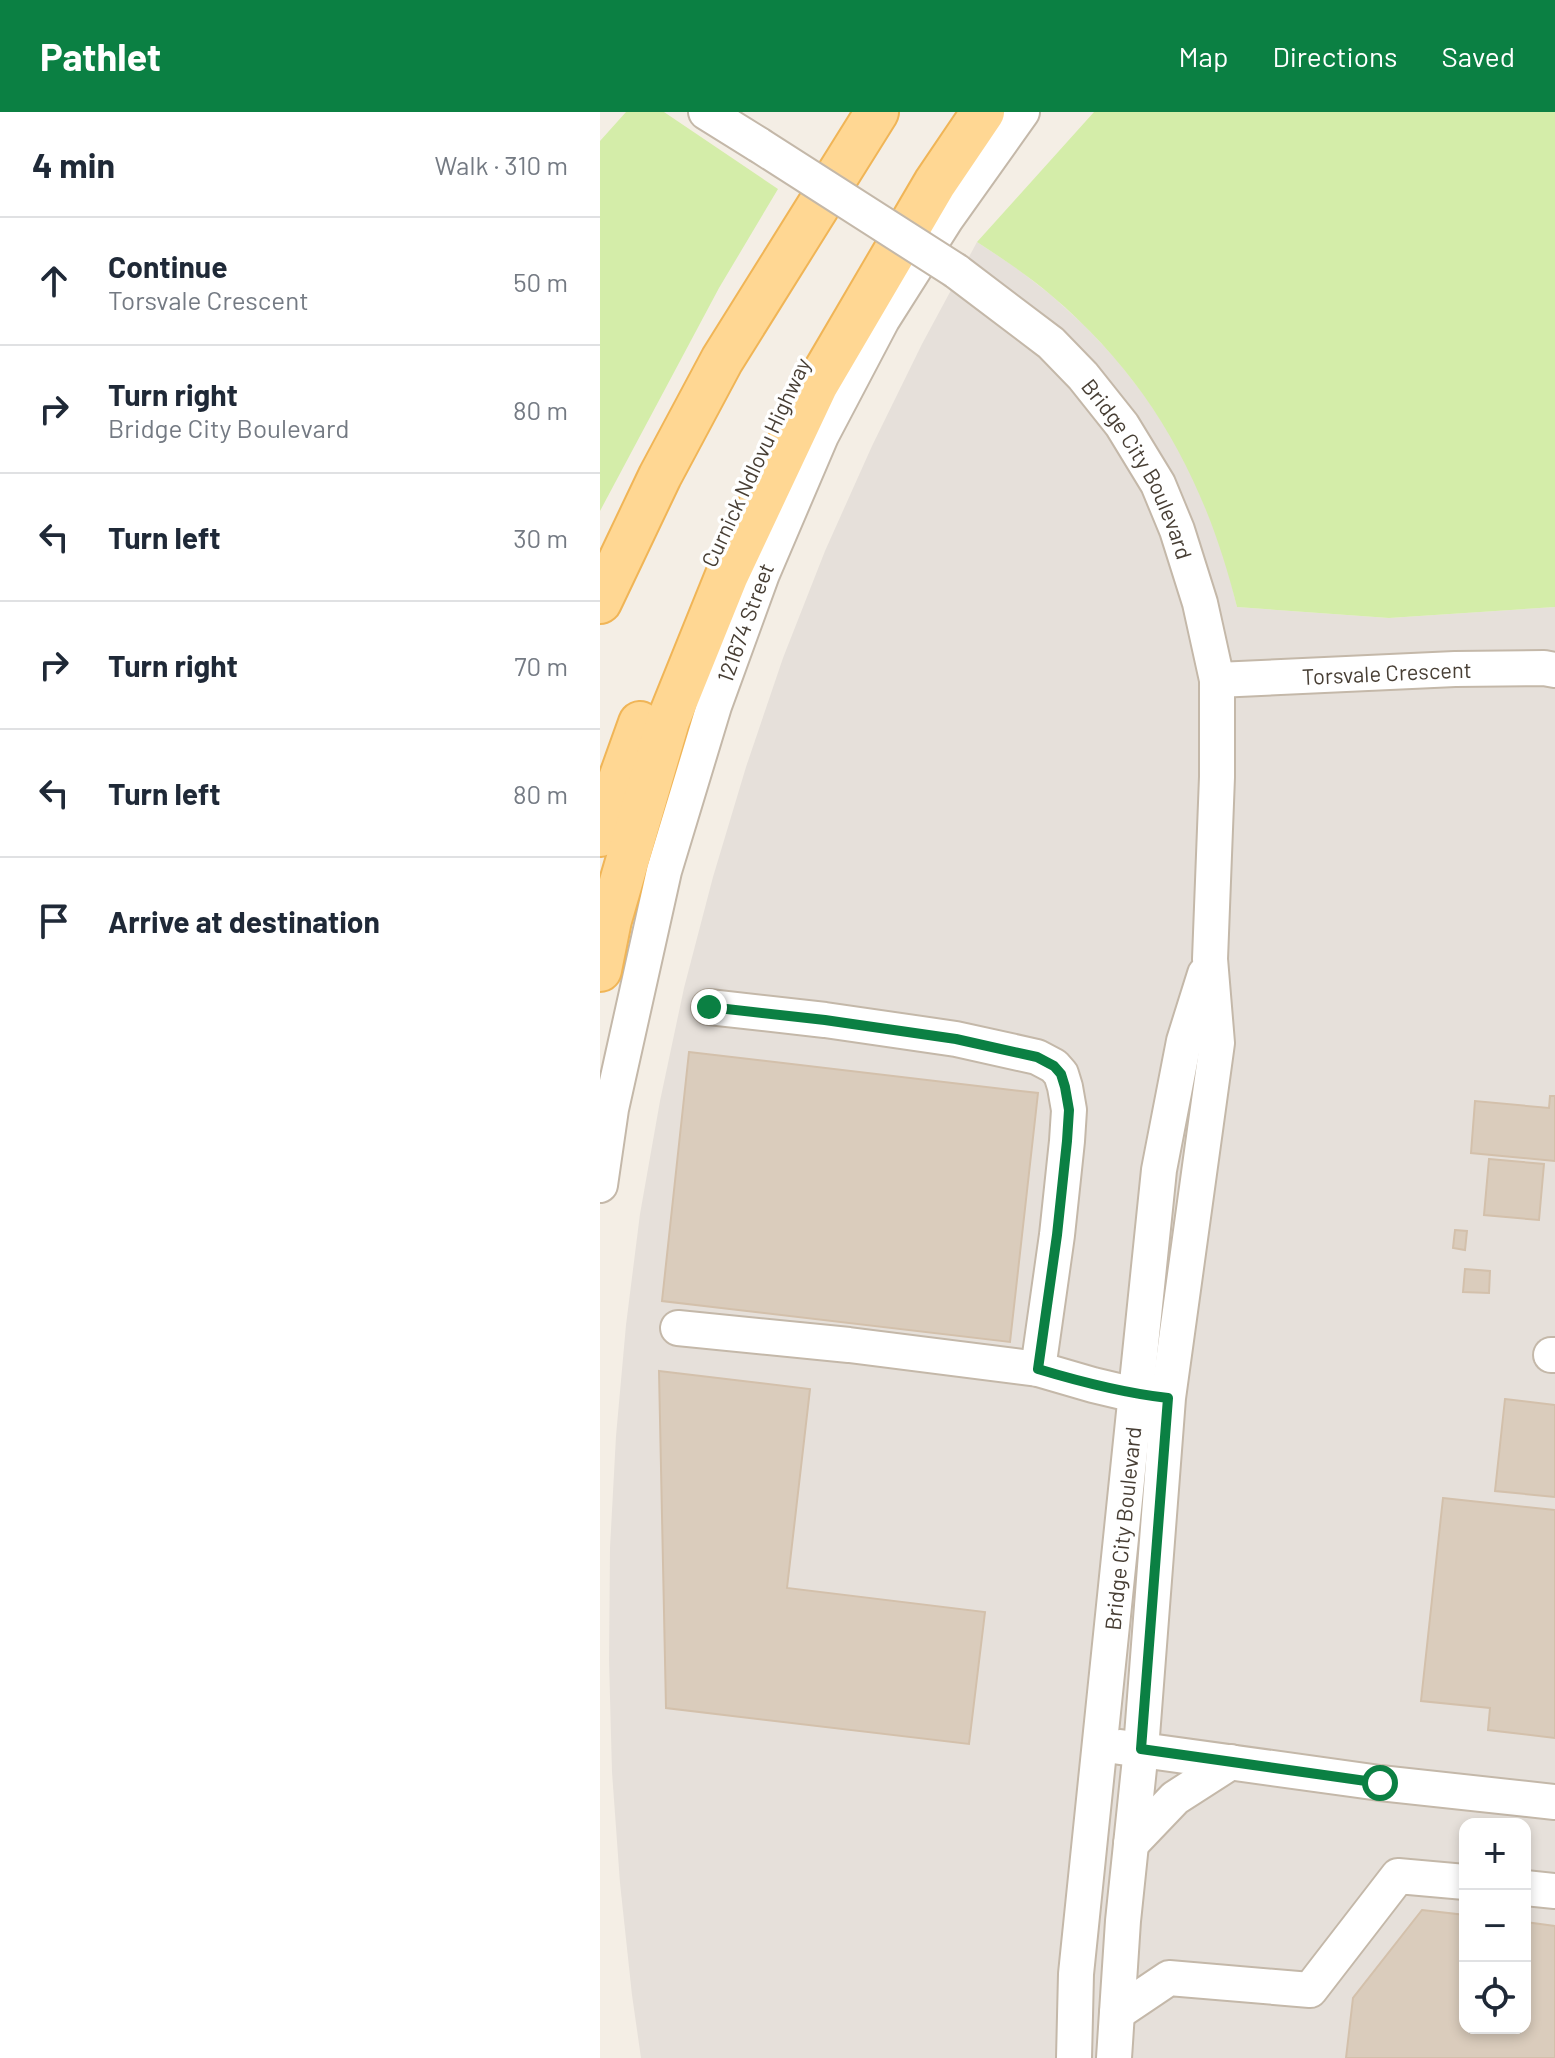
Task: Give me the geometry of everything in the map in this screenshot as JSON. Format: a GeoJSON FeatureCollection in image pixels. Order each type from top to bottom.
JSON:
{"type":"FeatureCollection","features":[{"type":"Feature","properties":{"kind":"main road"},"geometry":{"type":"LineString","coordinates":[[600,602],[660,476],[722,360],[877,112]]}},
{"type":"Feature","properties":{"kind":"main road","name":"Curnick Ndlovu Highway"},"geometry":{"type":"LineString","coordinates":[[600,835],[680,624],[751,465],[857,263],[955,112]]}},
{"type":"Feature","properties":{"kind":"main road"},"geometry":{"type":"LineString","coordinates":[[600,970],[610,920],[668,721],[727,575],[816,386],[935,183],[983,112]]}},
{"type":"Feature","properties":{"kind":"street","name":"Bridge City Boulevard"},"geometry":{"type":"LineString","coordinates":[[706,112],[956,271],[1051,343],[1083,376],[1122,425],[1158,484],[1177,530],[1200,603],[1217,680],[1217,777],[1210,959],[1217,1043],[1152,1396],[1099,1746],[1076,1974],[1074,2058]]}},
{"type":"Feature","properties":{"kind":"street","name":"121674 Street"},"geometry":{"type":"LineString","coordinates":[[600,1185],[611,1109],[664,871],[714,706],[762,574],[821,436],[882,320],[946,219],[1022,112]]}},
{"type":"Feature","properties":{"kind":"street","name":"Torsvale Crescent"},"geometry":{"type":"LineString","coordinates":[[1217,680],[1455,669],[1555,670]]}},
{"type":"Feature","properties":{"kind":"street","name":"Bridge City Boulevard"},"geometry":{"type":"LineString","coordinates":[[1114,2058],[1123,1921],[1141,1749],[1159,1170],[1184,1041],[1210,959]]}},
{"type":"Feature","properties":{"kind":"street"},"geometry":{"type":"LineString","coordinates":[[709,1007],[956,1039],[1037,1057],[1054,1066],[1061,1074],[1069,1110],[1057,1235],[1038,1369]]}},
{"type":"Feature","properties":{"kind":"street"},"geometry":{"type":"LineString","coordinates":[[1184,1041],[1217,1043]]}},
{"type":"Feature","properties":{"kind":"street"},"geometry":{"type":"LineString","coordinates":[[678,1328],[849,1345],[1038,1369],[1093,1385],[1152,1396]]}},
{"type":"Feature","properties":{"kind":"street"},"geometry":{"type":"LineString","coordinates":[[1099,1746],[1141,1749],[1380,1783],[1555,1802]]}},
{"type":"Feature","properties":{"kind":"street"},"geometry":{"type":"LineString","coordinates":[[1131,1844],[1175,1798],[1231,1762]]}},
{"type":"Feature","properties":{"kind":"street"},"geometry":{"type":"LineString","coordinates":[[1117,2013],[1169,1978],[1310,1990],[1398,1876],[1459,1881]]}},
{"type":"Feature","properties":{"kind":"street"},"geometry":{"type":"LineString","coordinates":[[1531,1889],[1555,1891]]}},
{"type":"Feature","properties":{"kind":"shaded area"},"geometry":{"type":"Polygon","coordinates":[[[977,242],[1051,295],[1085,326],[1144,395],[1170,434],[1211,518],[1237,607],[1389,618],[1555,607],[1555,2058],[641,2058],[620,1883],[612,1772],[609,1660],[610,1548],[616,1436],[640,1214],[684,988],[746,767],[783,658],[825,551],[872,446],[977,242]]]}},
{"type":"Feature","properties":{"kind":"green space"},"geometry":{"type":"Polygon","coordinates":[[[626,112],[664,112],[778,189],[719,288],[600,511],[600,141],[626,112]]]}},
{"type":"Feature","properties":{"kind":"green space"},"geometry":{"type":"Polygon","coordinates":[[[1094,112],[1555,112],[1555,607],[1389,618],[1237,607],[1209,517],[1170,436],[1146,398],[1087,328],[1052,296],[977,242],[1094,112]]]}},
{"type":"Feature","properties":{"kind":"building"},"geometry":{"type":"Polygon","coordinates":[[[689,1052],[1038,1093],[1010,1342],[662,1301],[689,1052]]]}},
{"type":"Feature","properties":{"kind":"building"},"geometry":{"type":"Polygon","coordinates":[[[1550,1096],[1555,1096],[1555,1161],[1471,1153],[1475,1101],[1549,1108],[1550,1096]]]}},
{"type":"Feature","properties":{"kind":"building"},"geometry":{"type":"Polygon","coordinates":[[[1489,1159],[1544,1164],[1539,1220],[1484,1215],[1489,1159]]]}},
{"type":"Feature","properties":{"kind":"building"},"geometry":{"type":"Polygon","coordinates":[[[1455,1230],[1467,1231],[1465,1250],[1453,1248],[1455,1230]]]}},
{"type":"Feature","properties":{"kind":"building"},"geometry":{"type":"Polygon","coordinates":[[[1465,1269],[1490,1271],[1489,1293],[1463,1292],[1465,1269]]]}},
{"type":"Feature","properties":{"kind":"building"},"geometry":{"type":"Polygon","coordinates":[[[659,1371],[810,1389],[787,1588],[985,1612],[969,1744],[666,1708],[659,1371]]]}},
{"type":"Feature","properties":{"kind":"building"},"geometry":{"type":"Polygon","coordinates":[[[1505,1399],[1555,1405],[1555,1497],[1495,1491],[1505,1399]]]}},
{"type":"Feature","properties":{"kind":"building"},"geometry":{"type":"Polygon","coordinates":[[[1443,1498],[1555,1510],[1555,1738],[1488,1730],[1490,1708],[1421,1701],[1443,1498]]]}},
{"type":"Feature","properties":{"kind":"building"},"geometry":{"type":"Polygon","coordinates":[[[1422,1910],[1459,1914],[1459,2034],[1531,2034],[1531,1923],[1555,1926],[1555,2058],[1346,2058],[1353,1998],[1422,1910]]]}},
{"type":"Feature","properties":{"kind":"route"},"geometry":{"type":"LineString","coordinates":[[709,1007],[956,1039],[1037,1057],[1054,1066],[1061,1074],[1069,1110],[1067,1141],[1038,1369],[1135,1395],[1168,1398],[1141,1749],[1380,1783]]}}]}
